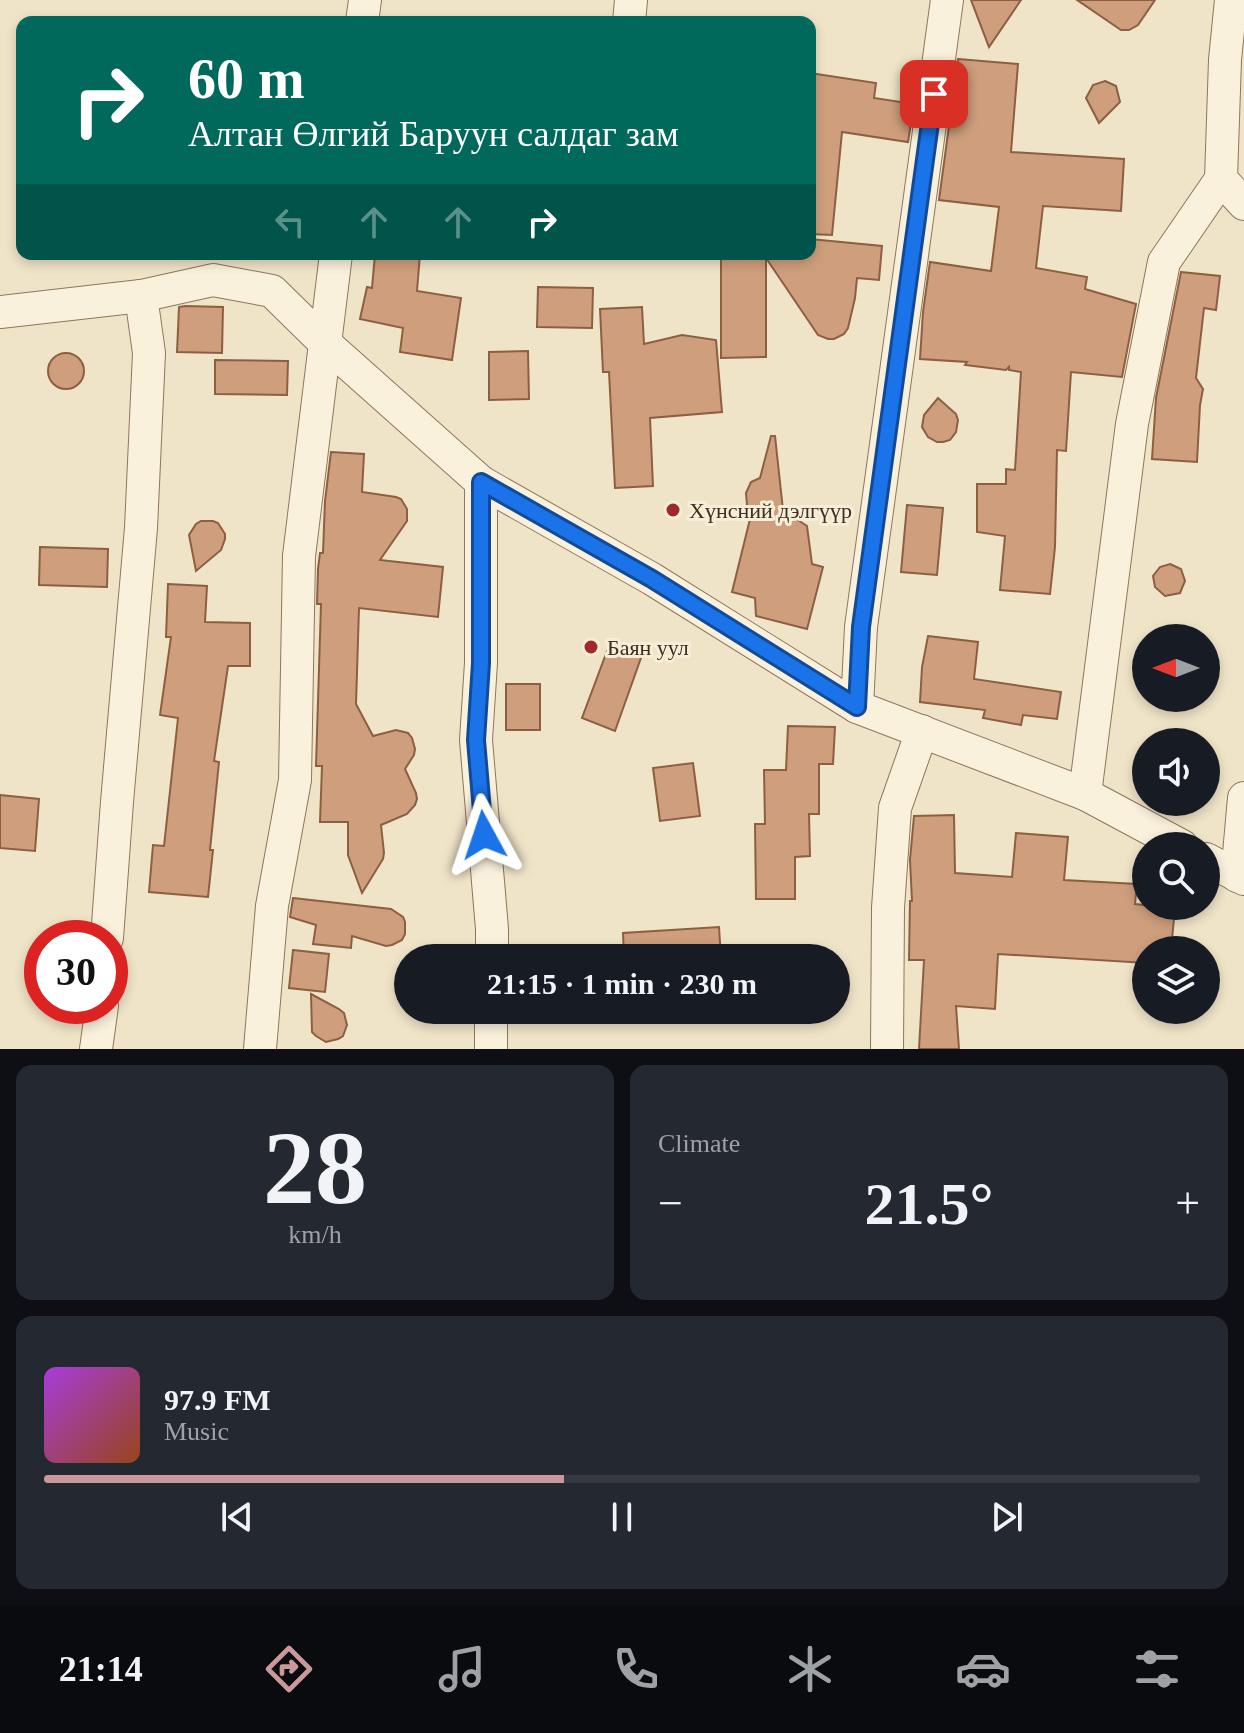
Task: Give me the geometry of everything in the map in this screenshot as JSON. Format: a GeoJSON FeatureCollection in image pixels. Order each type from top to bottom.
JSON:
{"type":"FeatureCollection","features":[{"type":"Feature","properties":{"kind":"street"},"geometry":{"type":"LineString","coordinates":[[857,707],[863,611],[947,0]]}},
{"type":"Feature","properties":{"kind":"street"},"geometry":{"type":"LineString","coordinates":[[1085,794],[1132,424],[1164,262],[1221,179],[1225,60],[1231,0]]}},
{"type":"Feature","properties":{"kind":"street"},"geometry":{"type":"LineString","coordinates":[[1221,179],[1244,204]]}},
{"type":"Feature","properties":{"kind":"street"},"geometry":{"type":"LineString","coordinates":[[260,1049],[272,906],[295,780],[299,556],[335,260]]}},
{"type":"Feature","properties":{"kind":"street"},"geometry":{"type":"LineString","coordinates":[[0,312],[141,296],[213,280],[272,291],[326,344],[481,482],[652,579],[857,707],[1085,794],[1156,832]]}},
{"type":"Feature","properties":{"kind":"street"},"geometry":{"type":"LineString","coordinates":[[108,920],[141,528],[149,353],[141,296]]}},
{"type":"Feature","properties":{"kind":"street"},"geometry":{"type":"LineString","coordinates":[[481,482],[481,663],[476,740],[492,944]]}},
{"type":"Feature","properties":{"kind":"street"},"geometry":{"type":"LineString","coordinates":[[887,1049],[888,908],[895,808],[922,731]]}},
{"type":"Feature","properties":{"kind":"street"},"geometry":{"type":"LineString","coordinates":[[1220,867],[1241,878],[1244,798]]}},
{"type":"Feature","properties":{"kind":"street"},"geometry":{"type":"LineString","coordinates":[[96,1049],[99,1024]]}},
{"type":"Feature","properties":{"kind":"street"},"geometry":{"type":"LineString","coordinates":[[491,1024],[491,1049]]}},
{"type":"Feature","properties":{"kind":"building"},"geometry":{"type":"Polygon","coordinates":[[[971,0],[1021,0],[989,47],[971,0]]]}},
{"type":"Feature","properties":{"kind":"building"},"geometry":{"type":"Polygon","coordinates":[[[1077,0],[1155,0],[1138,25],[1121,30],[1077,0]]]}},
{"type":"Feature","properties":{"kind":"building"},"geometry":{"type":"Polygon","coordinates":[[[958,59],[1018,64],[1011,152],[1124,159],[1121,211],[1043,206],[1036,268],[1087,277],[1085,289],[1136,304],[1122,377],[1071,372],[1066,451],[1057,450],[1055,547],[1050,594],[1000,590],[1005,536],[977,532],[977,484],[1006,484],[1006,469],[1015,470],[1021,372],[1009,370],[1009,367],[1006,370],[965,365],[967,362],[920,359],[930,262],[991,271],[999,207],[939,200],[958,59]]]}},
{"type":"Feature","properties":{"kind":"building"},"geometry":{"type":"Polygon","coordinates":[[[816,74],[876,83],[874,98],[914,104],[908,142],[842,132],[832,235],[816,234],[816,74]]]}},
{"type":"Feature","properties":{"kind":"building"},"geometry":{"type":"Polygon","coordinates":[[[1105,81],[1116,86],[1120,102],[1099,123],[1086,98],[1093,85],[1105,81]]]}},
{"type":"Feature","properties":{"kind":"building"},"geometry":{"type":"Polygon","coordinates":[[[816,240],[882,246],[879,280],[857,278],[855,298],[844,334],[834,339],[818,335],[767,260],[816,260],[816,240]]]}},
{"type":"Feature","properties":{"kind":"building"},"geometry":{"type":"Polygon","coordinates":[[[374,260],[420,260],[417,291],[461,298],[452,360],[400,352],[403,328],[360,319],[367,287],[372,288],[374,260]]]}},
{"type":"Feature","properties":{"kind":"building"},"geometry":{"type":"Polygon","coordinates":[[[721,260],[766,260],[766,357],[721,358],[721,260]]]}},
{"type":"Feature","properties":{"kind":"building"},"geometry":{"type":"Polygon","coordinates":[[[1181,272],[1220,276],[1216,310],[1204,308],[1196,378],[1203,389],[1197,462],[1152,459],[1156,398],[1181,272]]]}},
{"type":"Feature","properties":{"kind":"building"},"geometry":{"type":"Polygon","coordinates":[[[538,287],[593,288],[592,328],[537,327],[538,287]]]}},
{"type":"Feature","properties":{"kind":"building"},"geometry":{"type":"Polygon","coordinates":[[[179,307],[223,307],[222,353],[177,352],[179,307]]]}},
{"type":"Feature","properties":{"kind":"building"},"geometry":{"type":"Polygon","coordinates":[[[642,307],[644,344],[682,335],[716,340],[722,412],[650,418],[653,486],[615,488],[609,372],[603,372],[600,309],[642,307]]]}},
{"type":"Feature","properties":{"kind":"building"},"geometry":{"type":"Polygon","coordinates":[[[528,351],[529,399],[489,400],[489,352],[528,351]]]}},
{"type":"Feature","properties":{"kind":"building"},"geometry":{"type":"Polygon","coordinates":[[[66,353],[79,358],[84,371],[79,384],[66,389],[53,384],[48,371],[53,358],[66,353]]]}},
{"type":"Feature","properties":{"kind":"building"},"geometry":{"type":"Polygon","coordinates":[[[215,360],[288,361],[287,395],[215,394],[215,360]]]}},
{"type":"Feature","properties":{"kind":"building"},"geometry":{"type":"Polygon","coordinates":[[[938,398],[956,414],[958,420],[956,432],[950,440],[943,442],[928,437],[922,427],[924,415],[938,398]]]}},
{"type":"Feature","properties":{"kind":"building"},"geometry":{"type":"Polygon","coordinates":[[[771,436],[775,436],[783,510],[807,526],[812,564],[823,567],[807,629],[756,616],[755,598],[732,592],[752,511],[747,505],[746,493],[751,482],[760,478],[771,436]]]}},
{"type":"Feature","properties":{"kind":"building"},"geometry":{"type":"Polygon","coordinates":[[[331,452],[364,454],[362,492],[396,497],[407,509],[407,521],[380,560],[443,567],[438,617],[359,608],[356,704],[373,736],[396,730],[408,733],[412,738],[414,755],[405,769],[417,799],[407,814],[381,825],[383,859],[362,893],[348,855],[348,822],[320,822],[322,766],[316,766],[321,604],[317,604],[318,569],[320,553],[323,553],[331,452]]]}},
{"type":"Feature","properties":{"kind":"building"},"geometry":{"type":"Polygon","coordinates":[[[907,505],[943,508],[937,575],[901,572],[907,505]]]}},
{"type":"Feature","properties":{"kind":"building"},"geometry":{"type":"Polygon","coordinates":[[[201,521],[218,523],[225,539],[221,550],[196,571],[189,535],[201,521]]]}},
{"type":"Feature","properties":{"kind":"building"},"geometry":{"type":"Polygon","coordinates":[[[40,547],[108,549],[107,587],[39,585],[40,547]]]}},
{"type":"Feature","properties":{"kind":"building"},"geometry":{"type":"Polygon","coordinates":[[[1170,564],[1181,569],[1185,581],[1180,593],[1165,596],[1155,587],[1153,576],[1160,567],[1170,564]]]}},
{"type":"Feature","properties":{"kind":"building"},"geometry":{"type":"Polygon","coordinates":[[[168,584],[207,586],[205,622],[250,623],[250,666],[228,666],[214,761],[219,762],[208,897],[149,892],[153,845],[164,846],[178,718],[160,715],[171,637],[166,637],[168,584]]]}},
{"type":"Feature","properties":{"kind":"building"},"geometry":{"type":"Polygon","coordinates":[[[928,636],[978,642],[974,679],[1061,692],[1057,719],[1023,715],[1021,725],[983,718],[985,710],[920,702],[928,636]]]}},
{"type":"Feature","properties":{"kind":"building"},"geometry":{"type":"Polygon","coordinates":[[[610,643],[642,655],[615,731],[582,718],[610,643]]]}},
{"type":"Feature","properties":{"kind":"building"},"geometry":{"type":"Polygon","coordinates":[[[506,684],[540,684],[540,730],[506,730],[506,684]]]}},
{"type":"Feature","properties":{"kind":"building"},"geometry":{"type":"Polygon","coordinates":[[[788,726],[835,727],[833,764],[819,764],[819,814],[809,814],[810,856],[795,857],[795,899],[756,899],[755,824],[765,824],[764,770],[786,770],[788,726]]]}},
{"type":"Feature","properties":{"kind":"building"},"geometry":{"type":"Polygon","coordinates":[[[693,763],[700,816],[660,821],[653,768],[693,763]]]}},
{"type":"Feature","properties":{"kind":"building"},"geometry":{"type":"Polygon","coordinates":[[[0,795],[39,799],[35,851],[0,848],[0,795]]]}},
{"type":"Feature","properties":{"kind":"building"},"geometry":{"type":"Polygon","coordinates":[[[954,815],[955,873],[1012,877],[1016,833],[1068,837],[1064,880],[1132,884],[1132,920],[1174,920],[1172,936],[1132,936],[1132,962],[998,954],[995,1009],[956,1006],[959,1049],[919,1049],[924,960],[909,960],[912,901],[910,860],[914,816],[954,815]]]}},
{"type":"Feature","properties":{"kind":"building"},"geometry":{"type":"Polygon","coordinates":[[[293,898],[391,909],[403,917],[405,934],[402,940],[386,946],[352,936],[351,948],[313,944],[316,925],[290,917],[293,898]]]}},
{"type":"Feature","properties":{"kind":"building"},"geometry":{"type":"Polygon","coordinates":[[[719,927],[720,944],[623,944],[623,933],[719,927]]]}},
{"type":"Feature","properties":{"kind":"building"},"geometry":{"type":"Polygon","coordinates":[[[293,950],[329,954],[325,992],[289,988],[293,950]]]}},
{"type":"Feature","properties":{"kind":"building"},"geometry":{"type":"Polygon","coordinates":[[[311,994],[344,1013],[347,1025],[343,1036],[326,1042],[312,1032],[311,994]]]}},
{"type":"Feature","properties":{"kind":"place","name":"Хүнсний дэлгүүр"},"geometry":{"type":"Point","coordinates":[673,510]}},
{"type":"Feature","properties":{"kind":"place","name":"Баян уул"},"geometry":{"type":"Point","coordinates":[591,647]}},
{"type":"Feature","properties":{"kind":"route"},"geometry":{"type":"LineString","coordinates":[[484,835],[476,740],[481,663],[481,482],[652,579],[857,707],[861,627],[934,94]]}}]}
